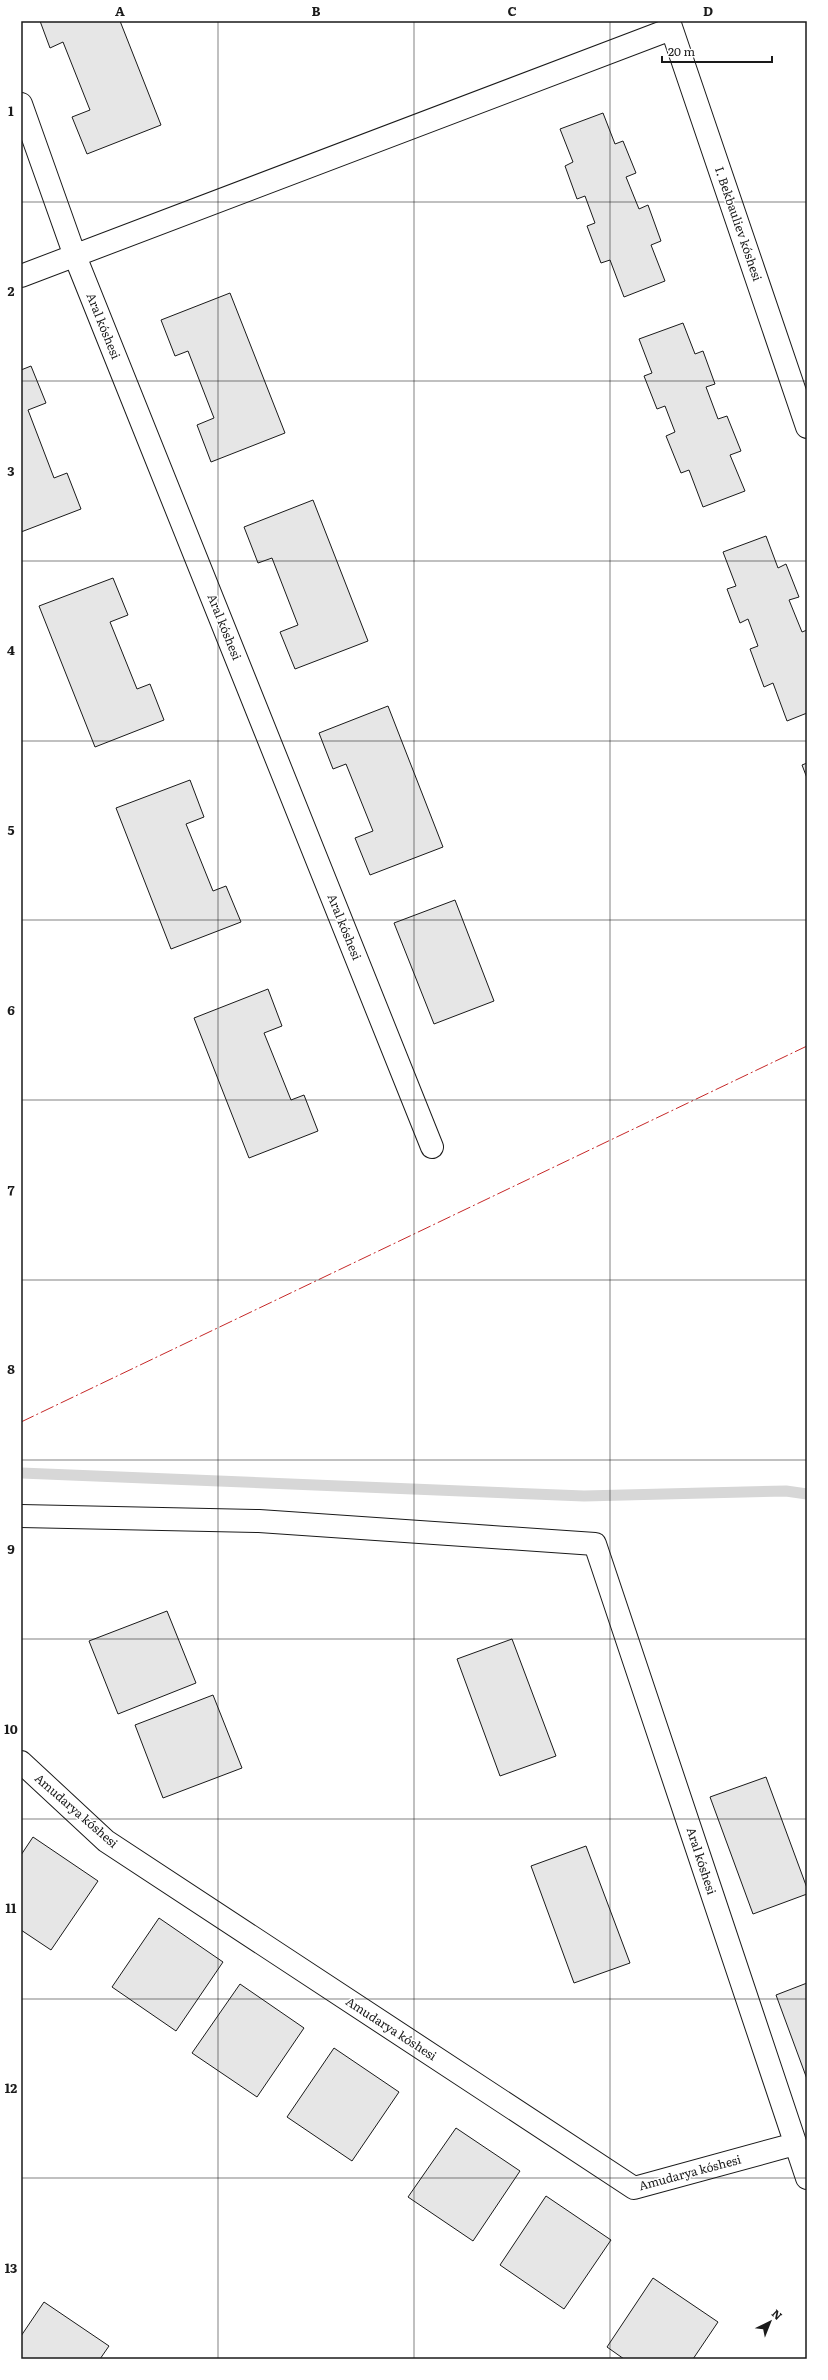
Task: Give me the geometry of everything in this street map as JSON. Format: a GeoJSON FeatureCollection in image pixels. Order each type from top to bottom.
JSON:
{"type":"FeatureCollection","features":[{"type":"Feature","properties":{"kind":"street"},"geometry":{"type":"LineString","coordinates":[[21,276],[670,25]]}},
{"type":"Feature","properties":{"kind":"street","name":"I. Bekbauliev kóshesi"},"geometry":{"type":"LineString","coordinates":[[670,25],[807,427]]}},
{"type":"Feature","properties":{"kind":"street","name":"Aral kóshesi"},"geometry":{"type":"LineString","coordinates":[[21,104],[75,256],[432,1147]]}},
{"type":"Feature","properties":{"kind":"street","name":"Aral kóshesi"},"geometry":{"type":"LineString","coordinates":[[21,1516],[259,1521],[595,1544],[807,2178]]}},
{"type":"Feature","properties":{"kind":"street","name":"Amudarya kóshesi"},"geometry":{"type":"LineString","coordinates":[[21,1762],[106,1841],[634,2188],[795,2144]]}},
{"type":"Feature","properties":{"kind":"building"},"geometry":{"type":"Polygon","coordinates":[[[40,21],[120,21],[161,125],[87,154],[72,117],[90,110],[63,42],[50,48],[40,21]]]}},
{"type":"Feature","properties":{"kind":"building"},"geometry":{"type":"Polygon","coordinates":[[[603,113],[615,144],[623,141],[636,173],[626,177],[639,209],[648,205],[661,241],[651,245],[665,281],[624,297],[610,260],[601,263],[587,226],[595,223],[585,196],[577,199],[565,166],[573,162],[560,129],[603,113]]]}},
{"type":"Feature","properties":{"kind":"building"},"geometry":{"type":"Polygon","coordinates":[[[230,293],[285,433],[211,462],[197,425],[214,418],[188,351],[175,356],[161,320],[230,293]]]}},
{"type":"Feature","properties":{"kind":"building"},"geometry":{"type":"Polygon","coordinates":[[[683,323],[695,354],[703,351],[715,384],[706,387],[718,419],[727,416],[741,451],[730,455],[745,491],[703,507],[689,470],[681,473],[666,436],[675,432],[665,406],[657,409],[644,376],[652,373],[639,339],[683,323]]]}},
{"type":"Feature","properties":{"kind":"building"},"geometry":{"type":"Polygon","coordinates":[[[31,366],[46,403],[28,410],[54,478],[67,473],[81,509],[21,532],[21,370],[31,366]]]}},
{"type":"Feature","properties":{"kind":"building"},"geometry":{"type":"Polygon","coordinates":[[[313,500],[368,641],[295,669],[280,632],[298,625],[272,558],[258,563],[244,527],[313,500]]]}},
{"type":"Feature","properties":{"kind":"building"},"geometry":{"type":"Polygon","coordinates":[[[766,536],[778,568],[786,564],[799,597],[789,600],[802,632],[807,630],[807,713],[787,721],[773,683],[764,687],[750,649],[758,646],[748,619],[740,623],[727,589],[736,586],[723,552],[766,536]]]}},
{"type":"Feature","properties":{"kind":"building"},"geometry":{"type":"Polygon","coordinates":[[[113,578],[128,615],[110,622],[137,689],[150,684],[164,720],[95,747],[39,606],[113,578]]]}},
{"type":"Feature","properties":{"kind":"building"},"geometry":{"type":"Polygon","coordinates":[[[388,706],[443,847],[370,875],[355,838],[373,831],[346,764],[333,769],[319,733],[388,706]]]}},
{"type":"Feature","properties":{"kind":"building"},"geometry":{"type":"Polygon","coordinates":[[[807,763],[807,778],[802,765],[807,763]]]}},
{"type":"Feature","properties":{"kind":"building"},"geometry":{"type":"Polygon","coordinates":[[[190,780],[204,817],[186,824],[213,891],[226,886],[241,922],[171,949],[116,808],[190,780]]]}},
{"type":"Feature","properties":{"kind":"building"},"geometry":{"type":"Polygon","coordinates":[[[455,900],[494,1001],[434,1024],[394,923],[455,900]]]}},
{"type":"Feature","properties":{"kind":"building"},"geometry":{"type":"Polygon","coordinates":[[[268,989],[282,1026],[264,1033],[291,1100],[304,1095],[318,1131],[249,1158],[194,1018],[268,989]]]}},
{"type":"Feature","properties":{"kind":"building"},"geometry":{"type":"Polygon","coordinates":[[[167,1611],[196,1683],[118,1714],[89,1641],[167,1611]]]}},
{"type":"Feature","properties":{"kind":"building"},"geometry":{"type":"Polygon","coordinates":[[[512,1639],[556,1756],[500,1776],[457,1659],[512,1639]]]}},
{"type":"Feature","properties":{"kind":"building"},"geometry":{"type":"Polygon","coordinates":[[[213,1695],[242,1768],[163,1798],[135,1725],[213,1695]]]}},
{"type":"Feature","properties":{"kind":"building"},"geometry":{"type":"Polygon","coordinates":[[[766,1777],[807,1888],[807,1894],[753,1914],[710,1797],[766,1777]]]}},
{"type":"Feature","properties":{"kind":"building"},"geometry":{"type":"Polygon","coordinates":[[[33,1837],[98,1881],[51,1950],[21,1930],[21,1855],[33,1837]]]}},
{"type":"Feature","properties":{"kind":"building"},"geometry":{"type":"Polygon","coordinates":[[[586,1846],[630,1963],[574,1983],[531,1866],[586,1846]]]}},
{"type":"Feature","properties":{"kind":"building"},"geometry":{"type":"Polygon","coordinates":[[[159,1918],[223,1962],[176,2031],[112,1987],[159,1918]]]}},
{"type":"Feature","properties":{"kind":"building"},"geometry":{"type":"Polygon","coordinates":[[[807,1983],[807,2079],[776,1995],[807,1983]]]}},
{"type":"Feature","properties":{"kind":"building"},"geometry":{"type":"Polygon","coordinates":[[[240,1984],[304,2028],[257,2097],[192,2053],[240,1984]]]}},
{"type":"Feature","properties":{"kind":"building"},"geometry":{"type":"Polygon","coordinates":[[[334,2048],[399,2092],[352,2161],[287,2117],[334,2048]]]}},
{"type":"Feature","properties":{"kind":"building"},"geometry":{"type":"Polygon","coordinates":[[[456,2128],[520,2171],[473,2241],[408,2197],[456,2128]]]}},
{"type":"Feature","properties":{"kind":"building"},"geometry":{"type":"Polygon","coordinates":[[[546,2196],[611,2240],[564,2309],[500,2265],[546,2196]]]}},
{"type":"Feature","properties":{"kind":"building"},"geometry":{"type":"Polygon","coordinates":[[[653,2278],[718,2322],[693,2359],[624,2359],[607,2347],[653,2278]]]}},
{"type":"Feature","properties":{"kind":"building"},"geometry":{"type":"Polygon","coordinates":[[[44,2302],[109,2346],[100,2359],[21,2359],[21,2336],[44,2302]]]}},
{"type":"Feature","properties":{"kind":"waterway"},"geometry":{"type":"LineString","coordinates":[[21,1473],[584,1496],[786,1491],[807,1494]]}},
{"type":"Feature","properties":{"kind":"power"},"geometry":{"type":"LineString","coordinates":[[21,1422],[807,1046]]}}]}
